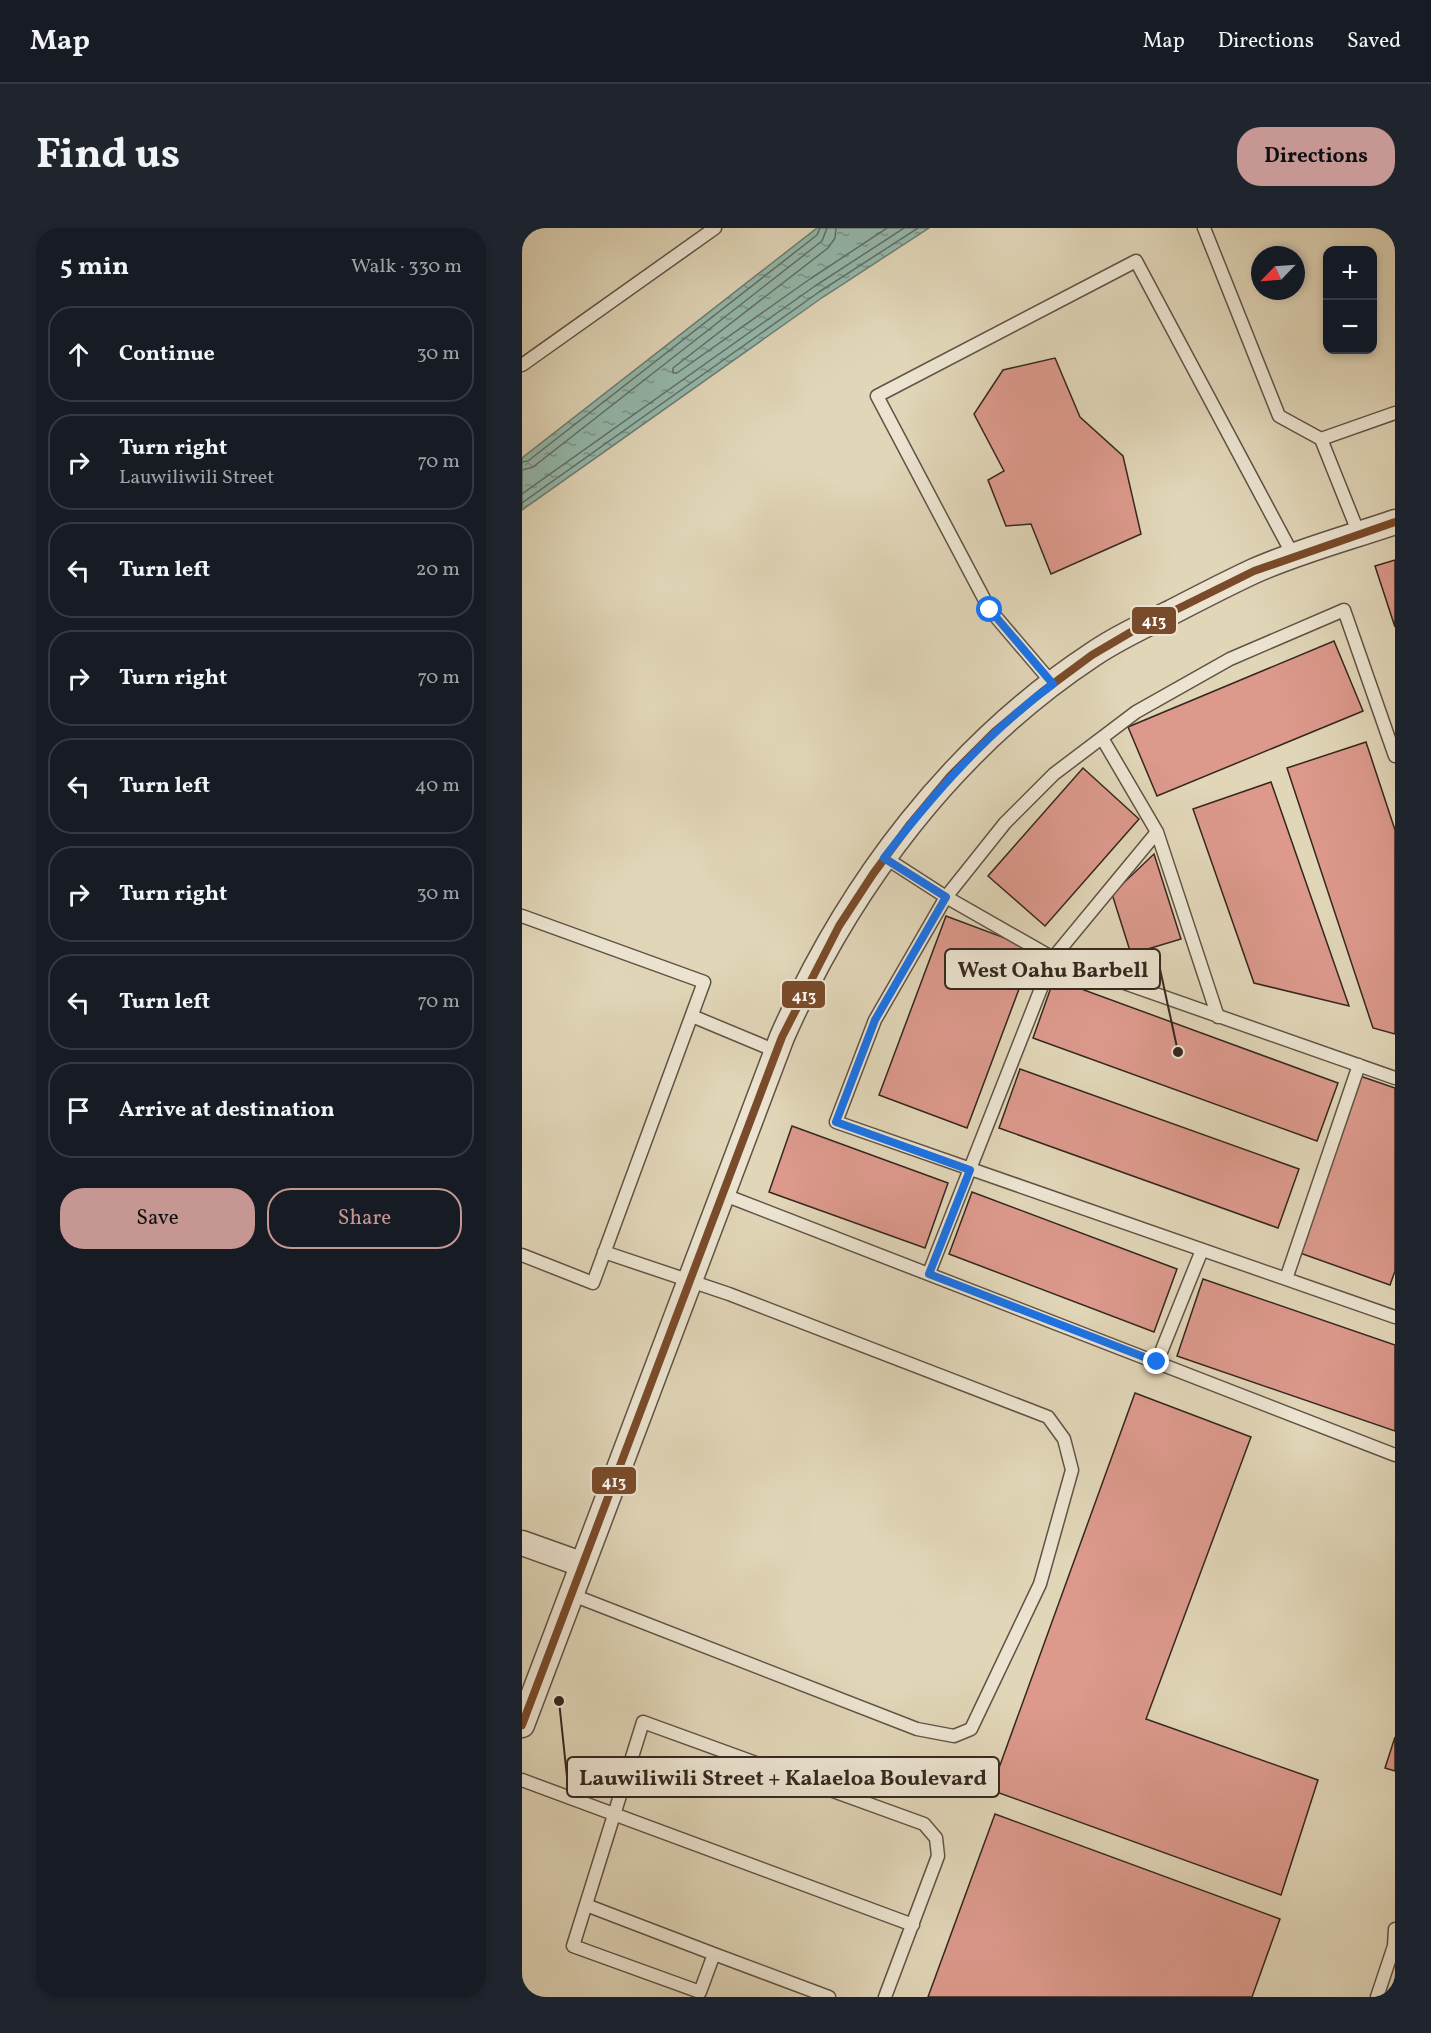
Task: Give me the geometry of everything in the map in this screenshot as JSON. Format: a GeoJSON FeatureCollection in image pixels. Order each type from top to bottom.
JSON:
{"type":"FeatureCollection","features":[{"type":"Feature","properties":{"kind":"street"},"geometry":{"type":"LineString","coordinates":[[522,1725],[776,1051],[809,976],[851,905],[884,858],[931,797],[982,744],[1053,684],[1093,654],[1255,571],[1395,522]]}},
{"type":"Feature","properties":{"kind":"street"},"geometry":{"type":"LineString","coordinates":[[522,1543],[581,1564]]}},
{"type":"Feature","properties":{"kind":"lane"},"geometry":{"type":"LineString","coordinates":[[522,365],[715,228]]}},
{"type":"Feature","properties":{"kind":"lane"},"geometry":{"type":"LineString","coordinates":[[1204,228],[1279,416],[1321,439],[1359,534]]}},
{"type":"Feature","properties":{"kind":"lane"},"geometry":{"type":"LineString","coordinates":[[1053,684],[990,610],[877,396],[1136,261],[1294,557]]}},
{"type":"Feature","properties":{"kind":"lane"},"geometry":{"type":"LineString","coordinates":[[1321,439],[1395,412]]}},
{"type":"Feature","properties":{"kind":"lane"},"geometry":{"type":"LineString","coordinates":[[1395,756],[1344,610],[1230,659],[1136,712],[1054,774],[1005,823],[946,897],[875,1020],[836,1122],[1395,1317]]}},
{"type":"Feature","properties":{"kind":"lane"},"geometry":{"type":"LineString","coordinates":[[1102,738],[1156,832],[1218,1017]]}},
{"type":"Feature","properties":{"kind":"lane"},"geometry":{"type":"LineString","coordinates":[[929,1274],[1053,958],[1156,832]]}},
{"type":"Feature","properties":{"kind":"lane"},"geometry":{"type":"LineString","coordinates":[[884,858],[946,897],[1053,958],[1395,1078]]}},
{"type":"Feature","properties":{"kind":"lane"},"geometry":{"type":"LineString","coordinates":[[522,916],[704,982],[593,1283],[522,1255]]}},
{"type":"Feature","properties":{"kind":"lane"},"geometry":{"type":"LineString","coordinates":[[692,1016],[776,1051]]}},
{"type":"Feature","properties":{"kind":"lane"},"geometry":{"type":"LineString","coordinates":[[1286,1279],[1359,1065]]}},
{"type":"Feature","properties":{"kind":"lane"},"geometry":{"type":"LineString","coordinates":[[722,1194],[1395,1455]]}},
{"type":"Feature","properties":{"kind":"lane"},"geometry":{"type":"LineString","coordinates":[[1157,1362],[1202,1250]]}},
{"type":"Feature","properties":{"kind":"lane"},"geometry":{"type":"LineString","coordinates":[[570,1594],[917,1729],[954,1736],[971,1730],[1040,1584],[1072,1470],[1064,1439],[1048,1417],[688,1281],[604,1252]]}},
{"type":"Feature","properties":{"kind":"lane"},"geometry":{"type":"LineString","coordinates":[[714,1954],[700,1992],[573,1946],[643,1722],[924,1824],[936,1838],[938,1856],[885,1997]]}},
{"type":"Feature","properties":{"kind":"lane"},"geometry":{"type":"LineString","coordinates":[[522,1780],[613,1816],[913,1925]]}},
{"type":"Feature","properties":{"kind":"lane"},"geometry":{"type":"LineString","coordinates":[[586,1905],[829,1997]]}},
{"type":"Feature","properties":{"kind":"lane"},"geometry":{"type":"LineString","coordinates":[[1377,1997],[1394,1946],[1395,1929]]}},
{"type":"Feature","properties":{"kind":"water"},"geometry":{"type":"Polygon","coordinates":[[[817,228],[929,228],[823,297],[522,510],[522,458],[817,228]]]}},
{"type":"Feature","properties":{"kind":"building"},"geometry":{"type":"Polygon","coordinates":[[[1055,358],[1080,417],[1123,456],[1141,534],[1051,574],[1031,524],[1006,526],[988,480],[1004,471],[974,414],[1003,370],[1055,358]]]}},
{"type":"Feature","properties":{"kind":"building"},"geometry":{"type":"Polygon","coordinates":[[[1395,560],[1395,627],[1375,566],[1395,560]]]}},
{"type":"Feature","properties":{"kind":"building"},"geometry":{"type":"Polygon","coordinates":[[[1334,641],[1363,711],[1157,796],[1128,727],[1334,641]]]}},
{"type":"Feature","properties":{"kind":"building"},"geometry":{"type":"Polygon","coordinates":[[[1366,742],[1395,830],[1395,1034],[1373,1028],[1287,768],[1366,742]]]}},
{"type":"Feature","properties":{"kind":"building"},"geometry":{"type":"Polygon","coordinates":[[[1083,768],[1139,819],[1045,926],[988,876],[1083,768]]]}},
{"type":"Feature","properties":{"kind":"building"},"geometry":{"type":"Polygon","coordinates":[[[1271,782],[1349,1006],[1254,983],[1193,809],[1271,782]]]}},
{"type":"Feature","properties":{"kind":"building"},"geometry":{"type":"Polygon","coordinates":[[[1154,854],[1181,939],[1131,954],[1112,894],[1154,854]]]}},
{"type":"Feature","properties":{"kind":"building"},"geometry":{"type":"Polygon","coordinates":[[[946,916],[1034,949],[967,1128],[879,1095],[946,916]]]}},
{"type":"Feature","properties":{"kind":"building"},"geometry":{"type":"Polygon","coordinates":[[[1054,979],[1338,1083],[1317,1141],[1033,1038],[1054,979]]]}},
{"type":"Feature","properties":{"kind":"building"},"geometry":{"type":"Polygon","coordinates":[[[1020,1069],[1299,1169],[1278,1228],[999,1128],[1020,1069]]]}},
{"type":"Feature","properties":{"kind":"building"},"geometry":{"type":"Polygon","coordinates":[[[1360,1076],[1395,1088],[1395,1271],[1390,1285],[1300,1253],[1360,1076]]]}},
{"type":"Feature","properties":{"kind":"building"},"geometry":{"type":"Polygon","coordinates":[[[792,1126],[948,1183],[925,1248],[769,1192],[792,1126]]]}},
{"type":"Feature","properties":{"kind":"building"},"geometry":{"type":"Polygon","coordinates":[[[972,1192],[1177,1269],[1154,1332],[949,1254],[972,1192]]]}},
{"type":"Feature","properties":{"kind":"building"},"geometry":{"type":"Polygon","coordinates":[[[1203,1279],[1395,1345],[1395,1431],[1177,1356],[1203,1279]]]}},
{"type":"Feature","properties":{"kind":"building"},"geometry":{"type":"Polygon","coordinates":[[[1135,1393],[1251,1437],[1146,1719],[1318,1780],[1281,1895],[991,1790],[1135,1393]]]}},
{"type":"Feature","properties":{"kind":"building"},"geometry":{"type":"Polygon","coordinates":[[[1395,1737],[1395,1771],[1385,1768],[1395,1737]]]}},
{"type":"Feature","properties":{"kind":"building"},"geometry":{"type":"Polygon","coordinates":[[[995,1814],[1280,1919],[1252,1997],[928,1997],[995,1814]]]}},
{"type":"Feature","properties":{"kind":"transit line","name":"413"},"geometry":{"type":"LineString","coordinates":[[522,1725],[782,1037],[839,926],[873,874],[950,776],[994,732],[1092,655],[1131,632],[1254,571],[1395,522]]}},
{"type":"Feature","properties":{"kind":"place","name":"West Oahu Barbell"},"geometry":{"type":"Point","coordinates":[1178,1052]}},
{"type":"Feature","properties":{"kind":"place","name":"Lauwiliwili Street + Kalaeloa Boulevard"},"geometry":{"type":"Point","coordinates":[559,1701]}},
{"type":"Feature","properties":{"kind":"route"},"geometry":{"type":"LineString","coordinates":[[990,610],[1053,684],[982,744],[931,797],[884,858],[946,897],[875,1020],[836,1122],[970,1170],[929,1274],[1157,1362]]}}]}
